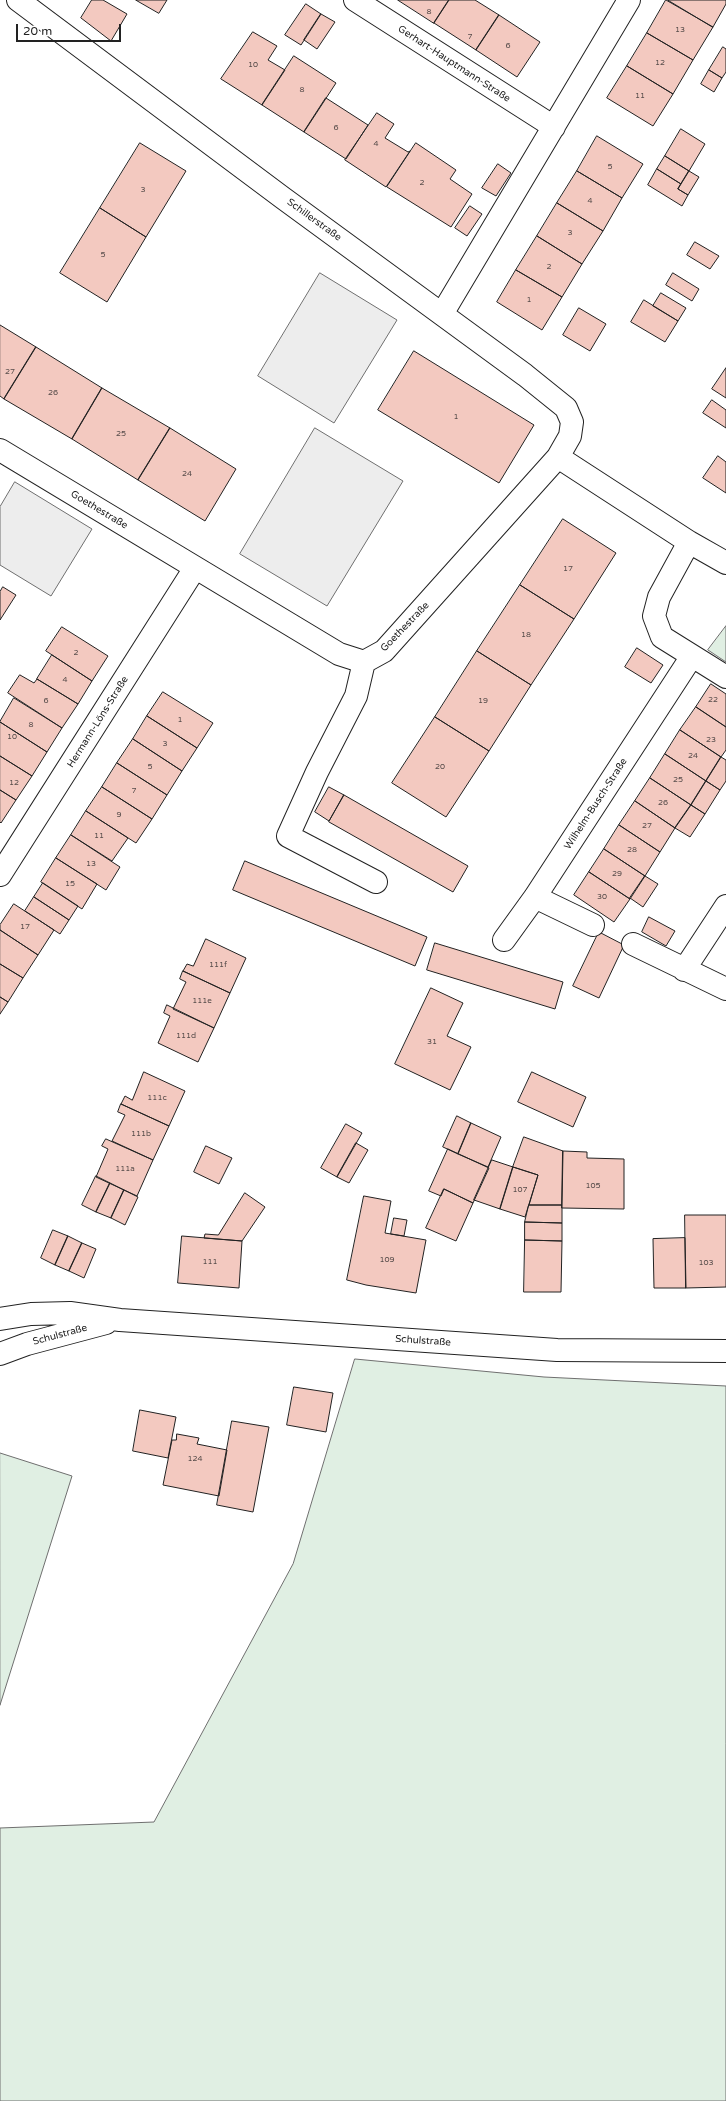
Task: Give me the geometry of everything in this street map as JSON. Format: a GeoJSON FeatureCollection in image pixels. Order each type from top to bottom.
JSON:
{"type":"FeatureCollection","features":[{"type":"Feature","properties":{"kind":"street","name":"Schillerstraße"},"geometry":{"type":"LineString","coordinates":[[18,0],[525,375],[566,408],[572,422],[570,436],[558,457]]}},
{"type":"Feature","properties":{"kind":"street","name":"Gerhart-Hauptmann-Straße"},"geometry":{"type":"LineString","coordinates":[[355,0],[554,127]]}},
{"type":"Feature","properties":{"kind":"street"},"geometry":{"type":"LineString","coordinates":[[442,314],[629,0]]}},
{"type":"Feature","properties":{"kind":"street","name":"Goethestraße"},"geometry":{"type":"LineString","coordinates":[[0,450],[339,654],[364,662],[384,651],[558,457]]}},
{"type":"Feature","properties":{"kind":"street"},"geometry":{"type":"LineString","coordinates":[[558,457],[689,542],[726,563]]}},
{"type":"Feature","properties":{"kind":"street"},"geometry":{"type":"LineString","coordinates":[[689,542],[659,597],[654,616],[662,637],[726,677]]}},
{"type":"Feature","properties":{"kind":"street","name":"Hermann-Löns-Straße"},"geometry":{"type":"LineString","coordinates":[[0,875],[195,568]]}},
{"type":"Feature","properties":{"kind":"street","name":"Wilhelm-Busch-Straße"},"geometry":{"type":"LineString","coordinates":[[504,940],[535,897],[692,656]]}},
{"type":"Feature","properties":{"kind":"street"},"geometry":{"type":"LineString","coordinates":[[364,662],[356,696],[317,772],[288,836],[376,882]]}},
{"type":"Feature","properties":{"kind":"street"},"geometry":{"type":"LineString","coordinates":[[535,897],[593,925]]}},
{"type":"Feature","properties":{"kind":"street"},"geometry":{"type":"LineString","coordinates":[[684,970],[726,906]]}},
{"type":"Feature","properties":{"kind":"street"},"geometry":{"type":"LineString","coordinates":[[633,944],[726,989]]}},
{"type":"Feature","properties":{"kind":"street","name":"Schulstraße"},"geometry":{"type":"LineString","coordinates":[[0,1319],[31,1314],[70,1313],[120,1320],[557,1350],[726,1351]]}},
{"type":"Feature","properties":{"kind":"street","name":"Schulstraße"},"geometry":{"type":"LineString","coordinates":[[0,1354],[27,1344],[75,1330],[120,1320]]}},
{"type":"Feature","properties":{"kind":"green space"},"geometry":{"type":"Polygon","coordinates":[[[726,626],[726,662],[708,650],[726,626]]]}},
{"type":"Feature","properties":{"kind":"green space"},"geometry":{"type":"Polygon","coordinates":[[[355,1359],[544,1377],[726,1386],[726,2101],[0,2101],[0,1828],[154,1822],[293,1564],[355,1359]]]}},
{"type":"Feature","properties":{"kind":"green space"},"geometry":{"type":"Polygon","coordinates":[[[0,1453],[72,1476],[0,1705],[0,1453]]]}},
{"type":"Feature","properties":{"kind":"shaded area"},"geometry":{"type":"Polygon","coordinates":[[[320,273],[397,320],[334,423],[258,376],[320,273]]]}},
{"type":"Feature","properties":{"kind":"shaded area"},"geometry":{"type":"Polygon","coordinates":[[[315,428],[403,481],[327,606],[240,554],[315,428]]]}},
{"type":"Feature","properties":{"kind":"shaded area"},"geometry":{"type":"Polygon","coordinates":[[[15,482],[92,529],[51,596],[0,565],[0,507],[15,482]]]}},
{"type":"Feature","properties":{"kind":"building"},"geometry":{"type":"Polygon","coordinates":[[[92,0],[103,0],[127,14],[111,41],[81,18],[92,0]]]}},
{"type":"Feature","properties":{"kind":"building"},"geometry":{"type":"Polygon","coordinates":[[[136,0],[167,0],[159,13],[136,0]]]}},
{"type":"Feature","properties":{"kind":"building"},"geometry":{"type":"Polygon","coordinates":[[[398,0],[449,0],[434,23],[398,0]]]}},
{"type":"Feature","properties":{"kind":"building"},"geometry":{"type":"Polygon","coordinates":[[[449,0],[475,0],[499,15],[476,50],[434,23],[449,0]]]}},
{"type":"Feature","properties":{"kind":"building"},"geometry":{"type":"Polygon","coordinates":[[[666,0],[713,27],[693,60],[647,33],[666,0]]]}},
{"type":"Feature","properties":{"kind":"building"},"geometry":{"type":"Polygon","coordinates":[[[668,0],[726,0],[726,4],[713,27],[668,0]]]}},
{"type":"Feature","properties":{"kind":"building"},"geometry":{"type":"Polygon","coordinates":[[[306,4],[321,14],[301,45],[285,35],[306,4]]]}},
{"type":"Feature","properties":{"kind":"building"},"geometry":{"type":"Polygon","coordinates":[[[321,14],[335,22],[317,49],[304,40],[321,14]]]}},
{"type":"Feature","properties":{"kind":"building"},"geometry":{"type":"Polygon","coordinates":[[[499,15],[540,42],[517,77],[476,50],[499,15]]]}},
{"type":"Feature","properties":{"kind":"building"},"geometry":{"type":"Polygon","coordinates":[[[253,32],[277,46],[268,60],[285,70],[262,105],[221,79],[253,32]]]}},
{"type":"Feature","properties":{"kind":"building"},"geometry":{"type":"Polygon","coordinates":[[[647,33],[693,60],[673,94],[627,66],[647,33]]]}},
{"type":"Feature","properties":{"kind":"building"},"geometry":{"type":"Polygon","coordinates":[[[723,47],[726,49],[726,72],[722,78],[709,70],[723,47]]]}},
{"type":"Feature","properties":{"kind":"building"},"geometry":{"type":"Polygon","coordinates":[[[294,56],[336,83],[304,132],[262,105],[294,56]]]}},
{"type":"Feature","properties":{"kind":"building"},"geometry":{"type":"Polygon","coordinates":[[[627,66],[673,94],[653,126],[607,98],[627,66]]]}},
{"type":"Feature","properties":{"kind":"building"},"geometry":{"type":"Polygon","coordinates":[[[709,70],[722,78],[714,92],[701,84],[709,70]]]}},
{"type":"Feature","properties":{"kind":"building"},"geometry":{"type":"Polygon","coordinates":[[[326,98],[368,125],[346,159],[304,132],[326,98]]]}},
{"type":"Feature","properties":{"kind":"building"},"geometry":{"type":"Polygon","coordinates":[[[377,113],[394,124],[385,138],[408,152],[410,151],[386,187],[345,160],[377,113]]]}},
{"type":"Feature","properties":{"kind":"building"},"geometry":{"type":"Polygon","coordinates":[[[681,129],[705,144],[689,171],[665,156],[681,129]]]}},
{"type":"Feature","properties":{"kind":"building"},"geometry":{"type":"Polygon","coordinates":[[[597,136],[643,164],[622,198],[577,171],[597,136]]]}},
{"type":"Feature","properties":{"kind":"building"},"geometry":{"type":"Polygon","coordinates":[[[140,143],[186,171],[146,237],[100,208],[140,143]]]}},
{"type":"Feature","properties":{"kind":"building"},"geometry":{"type":"Polygon","coordinates":[[[416,143],[456,170],[450,179],[472,194],[451,227],[387,187],[416,143]]]}},
{"type":"Feature","properties":{"kind":"building"},"geometry":{"type":"Polygon","coordinates":[[[665,156],[689,171],[681,184],[657,169],[665,156]]]}},
{"type":"Feature","properties":{"kind":"building"},"geometry":{"type":"Polygon","coordinates":[[[498,164],[511,173],[496,196],[482,188],[498,164]]]}},
{"type":"Feature","properties":{"kind":"building"},"geometry":{"type":"Polygon","coordinates":[[[657,169],[681,184],[678,189],[688,195],[682,206],[648,185],[657,169]]]}},
{"type":"Feature","properties":{"kind":"building"},"geometry":{"type":"Polygon","coordinates":[[[577,171],[622,198],[603,231],[557,203],[577,171]]]}},
{"type":"Feature","properties":{"kind":"building"},"geometry":{"type":"Polygon","coordinates":[[[689,171],[699,177],[688,195],[678,189],[689,171]]]}},
{"type":"Feature","properties":{"kind":"building"},"geometry":{"type":"Polygon","coordinates":[[[557,203],[603,231],[582,264],[537,236],[557,203]]]}},
{"type":"Feature","properties":{"kind":"building"},"geometry":{"type":"Polygon","coordinates":[[[470,206],[482,214],[467,236],[455,228],[470,206]]]}},
{"type":"Feature","properties":{"kind":"building"},"geometry":{"type":"Polygon","coordinates":[[[100,208],[146,237],[107,302],[60,273],[100,208]]]}},
{"type":"Feature","properties":{"kind":"building"},"geometry":{"type":"Polygon","coordinates":[[[537,236],[582,264],[562,297],[516,270],[537,236]]]}},
{"type":"Feature","properties":{"kind":"building"},"geometry":{"type":"Polygon","coordinates":[[[695,242],[719,256],[710,269],[687,255],[695,242]]]}},
{"type":"Feature","properties":{"kind":"building"},"geometry":{"type":"Polygon","coordinates":[[[516,270],[562,297],[542,330],[497,302],[516,270]]]}},
{"type":"Feature","properties":{"kind":"building"},"geometry":{"type":"Polygon","coordinates":[[[673,273],[699,289],[692,301],[666,285],[673,273]]]}},
{"type":"Feature","properties":{"kind":"building"},"geometry":{"type":"Polygon","coordinates":[[[661,293],[686,308],[678,321],[653,306],[661,293]]]}},
{"type":"Feature","properties":{"kind":"building"},"geometry":{"type":"Polygon","coordinates":[[[644,300],[678,321],[665,342],[631,322],[644,300]]]}},
{"type":"Feature","properties":{"kind":"building"},"geometry":{"type":"Polygon","coordinates":[[[579,308],[606,324],[590,351],[563,335],[579,308]]]}},
{"type":"Feature","properties":{"kind":"building"},"geometry":{"type":"Polygon","coordinates":[[[0,325],[36,347],[4,399],[0,396],[0,325]]]}},
{"type":"Feature","properties":{"kind":"building"},"geometry":{"type":"Polygon","coordinates":[[[36,347],[102,388],[72,439],[4,399],[36,347]]]}},
{"type":"Feature","properties":{"kind":"building"},"geometry":{"type":"Polygon","coordinates":[[[414,351],[534,425],[499,483],[378,410],[414,351]]]}},
{"type":"Feature","properties":{"kind":"building"},"geometry":{"type":"Polygon","coordinates":[[[726,368],[726,398],[712,389],[726,368]]]}},
{"type":"Feature","properties":{"kind":"building"},"geometry":{"type":"Polygon","coordinates":[[[102,388],[170,428],[138,480],[72,439],[102,388]]]}},
{"type":"Feature","properties":{"kind":"building"},"geometry":{"type":"Polygon","coordinates":[[[712,400],[726,410],[726,428],[703,413],[712,400]]]}},
{"type":"Feature","properties":{"kind":"building"},"geometry":{"type":"Polygon","coordinates":[[[170,428],[236,469],[205,521],[138,480],[170,428]]]}},
{"type":"Feature","properties":{"kind":"building"},"geometry":{"type":"Polygon","coordinates":[[[718,456],[726,462],[726,493],[703,478],[718,456]]]}},
{"type":"Feature","properties":{"kind":"building"},"geometry":{"type":"Polygon","coordinates":[[[563,519],[616,553],[574,619],[520,585],[563,519]]]}},
{"type":"Feature","properties":{"kind":"building"},"geometry":{"type":"Polygon","coordinates":[[[520,585],[574,619],[531,685],[477,651],[520,585]]]}},
{"type":"Feature","properties":{"kind":"building"},"geometry":{"type":"Polygon","coordinates":[[[3,587],[16,595],[0,620],[0,592],[3,587]]]}},
{"type":"Feature","properties":{"kind":"building"},"geometry":{"type":"Polygon","coordinates":[[[62,627],[108,656],[92,681],[46,651],[62,627]]]}},
{"type":"Feature","properties":{"kind":"building"},"geometry":{"type":"Polygon","coordinates":[[[637,648],[663,665],[651,683],[625,667],[637,648]]]}},
{"type":"Feature","properties":{"kind":"building"},"geometry":{"type":"Polygon","coordinates":[[[477,651],[531,685],[489,751],[435,717],[477,651]]]}},
{"type":"Feature","properties":{"kind":"building"},"geometry":{"type":"Polygon","coordinates":[[[52,655],[92,681],[78,704],[37,679],[52,655]]]}},
{"type":"Feature","properties":{"kind":"building"},"geometry":{"type":"Polygon","coordinates":[[[20,675],[34,683],[37,679],[78,704],[62,728],[8,693],[20,675]]]}},
{"type":"Feature","properties":{"kind":"building"},"geometry":{"type":"Polygon","coordinates":[[[711,684],[726,694],[726,727],[696,707],[711,684]]]}},
{"type":"Feature","properties":{"kind":"building"},"geometry":{"type":"Polygon","coordinates":[[[163,692],[213,723],[197,748],[147,716],[163,692]]]}},
{"type":"Feature","properties":{"kind":"building"},"geometry":{"type":"Polygon","coordinates":[[[14,698],[62,728],[47,752],[0,722],[14,698]]]}},
{"type":"Feature","properties":{"kind":"building"},"geometry":{"type":"Polygon","coordinates":[[[696,707],[726,727],[726,750],[721,757],[680,730],[696,707]]]}},
{"type":"Feature","properties":{"kind":"building"},"geometry":{"type":"Polygon","coordinates":[[[147,716],[197,748],[182,771],[133,739],[147,716]]]}},
{"type":"Feature","properties":{"kind":"building"},"geometry":{"type":"Polygon","coordinates":[[[435,717],[489,751],[446,817],[392,783],[435,717]]]}},
{"type":"Feature","properties":{"kind":"building"},"geometry":{"type":"Polygon","coordinates":[[[0,722],[47,752],[32,776],[0,756],[0,722]]]}},
{"type":"Feature","properties":{"kind":"building"},"geometry":{"type":"Polygon","coordinates":[[[680,730],[721,757],[706,781],[665,754],[680,730]]]}},
{"type":"Feature","properties":{"kind":"building"},"geometry":{"type":"Polygon","coordinates":[[[133,739],[182,771],[167,795],[117,763],[133,739]]]}},
{"type":"Feature","properties":{"kind":"building"},"geometry":{"type":"Polygon","coordinates":[[[665,754],[706,781],[691,805],[650,778],[665,754]]]}},
{"type":"Feature","properties":{"kind":"building"},"geometry":{"type":"Polygon","coordinates":[[[0,756],[32,776],[16,800],[0,790],[0,756]]]}},
{"type":"Feature","properties":{"kind":"building"},"geometry":{"type":"Polygon","coordinates":[[[721,757],[726,760],[726,781],[720,790],[706,781],[721,757]]]}},
{"type":"Feature","properties":{"kind":"building"},"geometry":{"type":"Polygon","coordinates":[[[117,763],[167,795],[152,819],[102,787],[117,763]]]}},
{"type":"Feature","properties":{"kind":"building"},"geometry":{"type":"Polygon","coordinates":[[[650,778],[691,805],[675,828],[635,801],[650,778]]]}},
{"type":"Feature","properties":{"kind":"building"},"geometry":{"type":"Polygon","coordinates":[[[706,781],[720,790],[705,814],[691,805],[706,781]]]}},
{"type":"Feature","properties":{"kind":"building"},"geometry":{"type":"Polygon","coordinates":[[[102,787],[152,819],[136,843],[86,811],[102,787]]]}},
{"type":"Feature","properties":{"kind":"building"},"geometry":{"type":"Polygon","coordinates":[[[329,787],[344,795],[329,821],[315,812],[329,787]]]}},
{"type":"Feature","properties":{"kind":"building"},"geometry":{"type":"Polygon","coordinates":[[[0,790],[16,800],[1,823],[0,822],[0,790]]]}},
{"type":"Feature","properties":{"kind":"building"},"geometry":{"type":"Polygon","coordinates":[[[344,795],[468,866],[453,892],[329,822],[344,795]]]}},
{"type":"Feature","properties":{"kind":"building"},"geometry":{"type":"Polygon","coordinates":[[[635,801],[675,828],[660,852],[619,825],[635,801]]]}},
{"type":"Feature","properties":{"kind":"building"},"geometry":{"type":"Polygon","coordinates":[[[691,805],[705,814],[690,837],[675,828],[691,805]]]}},
{"type":"Feature","properties":{"kind":"building"},"geometry":{"type":"Polygon","coordinates":[[[86,811],[128,838],[112,861],[71,835],[86,811]]]}},
{"type":"Feature","properties":{"kind":"building"},"geometry":{"type":"Polygon","coordinates":[[[619,825],[660,852],[645,876],[604,849],[619,825]]]}},
{"type":"Feature","properties":{"kind":"building"},"geometry":{"type":"Polygon","coordinates":[[[71,835],[120,867],[106,890],[56,858],[71,835]]]}},
{"type":"Feature","properties":{"kind":"building"},"geometry":{"type":"Polygon","coordinates":[[[604,849],[645,876],[630,899],[589,872],[604,849]]]}},
{"type":"Feature","properties":{"kind":"building"},"geometry":{"type":"Polygon","coordinates":[[[56,858],[97,884],[82,909],[41,882],[56,858]]]}},
{"type":"Feature","properties":{"kind":"building"},"geometry":{"type":"Polygon","coordinates":[[[245,861],[427,937],[415,966],[233,890],[245,861]]]}},
{"type":"Feature","properties":{"kind":"building"},"geometry":{"type":"Polygon","coordinates":[[[589,872],[630,899],[614,922],[574,895],[589,872]]]}},
{"type":"Feature","properties":{"kind":"building"},"geometry":{"type":"Polygon","coordinates":[[[645,876],[658,884],[643,907],[630,898],[645,876]]]}},
{"type":"Feature","properties":{"kind":"building"},"geometry":{"type":"Polygon","coordinates":[[[43,883],[78,906],[69,920],[34,897],[43,883]]]}},
{"type":"Feature","properties":{"kind":"building"},"geometry":{"type":"Polygon","coordinates":[[[34,897],[69,920],[60,934],[25,911],[34,897]]]}},
{"type":"Feature","properties":{"kind":"building"},"geometry":{"type":"Polygon","coordinates":[[[14,904],[54,930],[38,955],[0,930],[0,925],[14,904]]]}},
{"type":"Feature","properties":{"kind":"building"},"geometry":{"type":"Polygon","coordinates":[[[649,917],[675,931],[666,946],[642,932],[649,917]]]}},
{"type":"Feature","properties":{"kind":"building"},"geometry":{"type":"Polygon","coordinates":[[[0,930],[38,955],[23,978],[0,964],[0,930]]]}},
{"type":"Feature","properties":{"kind":"building"},"geometry":{"type":"Polygon","coordinates":[[[599,932],[624,945],[599,998],[573,986],[599,932]]]}},
{"type":"Feature","properties":{"kind":"building"},"geometry":{"type":"Polygon","coordinates":[[[206,939],[246,958],[230,993],[183,971],[187,964],[193,966],[206,939]]]}},
{"type":"Feature","properties":{"kind":"building"},"geometry":{"type":"Polygon","coordinates":[[[435,943],[563,982],[555,1009],[427,970],[435,943]]]}},
{"type":"Feature","properties":{"kind":"building"},"geometry":{"type":"Polygon","coordinates":[[[0,964],[23,978],[8,1002],[0,997],[0,964]]]}},
{"type":"Feature","properties":{"kind":"building"},"geometry":{"type":"Polygon","coordinates":[[[183,971],[230,993],[214,1028],[173,1009],[186,982],[180,979],[183,971]]]}},
{"type":"Feature","properties":{"kind":"building"},"geometry":{"type":"Polygon","coordinates":[[[431,988],[463,1003],[447,1036],[471,1047],[450,1090],[395,1064],[431,988]]]}},
{"type":"Feature","properties":{"kind":"building"},"geometry":{"type":"Polygon","coordinates":[[[0,997],[8,1002],[0,1014],[0,997]]]}},
{"type":"Feature","properties":{"kind":"building"},"geometry":{"type":"Polygon","coordinates":[[[167,1005],[214,1028],[198,1062],[158,1043],[170,1016],[164,1013],[167,1005]]]}},
{"type":"Feature","properties":{"kind":"building"},"geometry":{"type":"Polygon","coordinates":[[[144,1072],[185,1091],[169,1126],[121,1104],[125,1096],[132,1100],[144,1072]]]}},
{"type":"Feature","properties":{"kind":"building"},"geometry":{"type":"Polygon","coordinates":[[[532,1072],[586,1097],[573,1127],[518,1102],[532,1072]]]}},
{"type":"Feature","properties":{"kind":"building"},"geometry":{"type":"Polygon","coordinates":[[[121,1104],[169,1126],[153,1160],[112,1141],[125,1115],[118,1112],[121,1104]]]}},
{"type":"Feature","properties":{"kind":"building"},"geometry":{"type":"Polygon","coordinates":[[[457,1116],[471,1123],[458,1154],[443,1147],[457,1116]]]}},
{"type":"Feature","properties":{"kind":"building"},"geometry":{"type":"Polygon","coordinates":[[[471,1123],[501,1137],[488,1167],[458,1154],[471,1123]]]}},
{"type":"Feature","properties":{"kind":"building"},"geometry":{"type":"Polygon","coordinates":[[[346,1124],[362,1133],[337,1177],[321,1168],[346,1124]]]}},
{"type":"Feature","properties":{"kind":"building"},"geometry":{"type":"Polygon","coordinates":[[[524,1137],[563,1151],[562,1205],[529,1205],[538,1175],[513,1167],[524,1137]]]}},
{"type":"Feature","properties":{"kind":"building"},"geometry":{"type":"Polygon","coordinates":[[[106,1139],[153,1160],[137,1196],[96,1177],[108,1149],[102,1146],[106,1139]]]}},
{"type":"Feature","properties":{"kind":"building"},"geometry":{"type":"Polygon","coordinates":[[[356,1143],[368,1150],[349,1183],[337,1177],[356,1143]]]}},
{"type":"Feature","properties":{"kind":"building"},"geometry":{"type":"Polygon","coordinates":[[[206,1146],[232,1158],[219,1184],[194,1172],[206,1146]]]}},
{"type":"Feature","properties":{"kind":"building"},"geometry":{"type":"Polygon","coordinates":[[[448,1149],[489,1168],[473,1203],[444,1189],[441,1196],[429,1191],[448,1149]]]}},
{"type":"Feature","properties":{"kind":"building"},"geometry":{"type":"Polygon","coordinates":[[[563,1151],[587,1152],[587,1158],[624,1159],[624,1209],[562,1208],[563,1151]]]}},
{"type":"Feature","properties":{"kind":"building"},"geometry":{"type":"Polygon","coordinates":[[[492,1160],[513,1167],[500,1209],[474,1200],[492,1160]]]}},
{"type":"Feature","properties":{"kind":"building"},"geometry":{"type":"Polygon","coordinates":[[[513,1167],[538,1175],[525,1217],[500,1209],[513,1167]]]}},
{"type":"Feature","properties":{"kind":"building"},"geometry":{"type":"Polygon","coordinates":[[[96,1176],[110,1183],[96,1212],[82,1205],[96,1176]]]}},
{"type":"Feature","properties":{"kind":"building"},"geometry":{"type":"Polygon","coordinates":[[[110,1183],[124,1190],[111,1218],[96,1212],[110,1183]]]}},
{"type":"Feature","properties":{"kind":"building"},"geometry":{"type":"Polygon","coordinates":[[[444,1189],[473,1203],[456,1241],[426,1228],[444,1189]]]}},
{"type":"Feature","properties":{"kind":"building"},"geometry":{"type":"Polygon","coordinates":[[[124,1190],[138,1197],[125,1225],[111,1218],[124,1190]]]}},
{"type":"Feature","properties":{"kind":"building"},"geometry":{"type":"Polygon","coordinates":[[[245,1193],[265,1207],[242,1241],[204,1238],[205,1234],[218,1235],[245,1193]]]}},
{"type":"Feature","properties":{"kind":"building"},"geometry":{"type":"Polygon","coordinates":[[[364,1196],[391,1201],[385,1233],[426,1240],[416,1293],[366,1285],[347,1280],[364,1196]]]}},
{"type":"Feature","properties":{"kind":"building"},"geometry":{"type":"Polygon","coordinates":[[[529,1205],[562,1205],[562,1223],[525,1222],[529,1205]]]}},
{"type":"Feature","properties":{"kind":"building"},"geometry":{"type":"Polygon","coordinates":[[[685,1215],[726,1215],[726,1287],[686,1288],[685,1215]]]}},
{"type":"Feature","properties":{"kind":"building"},"geometry":{"type":"Polygon","coordinates":[[[394,1218],[407,1220],[404,1236],[391,1234],[394,1218]]]}},
{"type":"Feature","properties":{"kind":"building"},"geometry":{"type":"Polygon","coordinates":[[[525,1222],[562,1223],[562,1241],[525,1240],[525,1222]]]}},
{"type":"Feature","properties":{"kind":"building"},"geometry":{"type":"Polygon","coordinates":[[[53,1230],[68,1236],[55,1265],[41,1258],[53,1230]]]}},
{"type":"Feature","properties":{"kind":"building"},"geometry":{"type":"Polygon","coordinates":[[[68,1236],[82,1243],[69,1271],[55,1265],[68,1236]]]}},
{"type":"Feature","properties":{"kind":"building"},"geometry":{"type":"Polygon","coordinates":[[[182,1236],[242,1241],[239,1288],[178,1283],[182,1236]]]}},
{"type":"Feature","properties":{"kind":"building"},"geometry":{"type":"Polygon","coordinates":[[[685,1238],[686,1288],[654,1288],[653,1239],[685,1238]]]}},
{"type":"Feature","properties":{"kind":"building"},"geometry":{"type":"Polygon","coordinates":[[[525,1240],[562,1241],[561,1292],[524,1292],[525,1240]]]}},
{"type":"Feature","properties":{"kind":"building"},"geometry":{"type":"Polygon","coordinates":[[[82,1243],[96,1249],[84,1278],[69,1271],[82,1243]]]}},
{"type":"Feature","properties":{"kind":"building"},"geometry":{"type":"Polygon","coordinates":[[[294,1387],[333,1393],[326,1432],[287,1425],[294,1387]]]}},
{"type":"Feature","properties":{"kind":"building"},"geometry":{"type":"Polygon","coordinates":[[[140,1410],[176,1417],[168,1458],[133,1451],[140,1410]]]}},
{"type":"Feature","properties":{"kind":"building"},"geometry":{"type":"Polygon","coordinates":[[[232,1421],[269,1427],[253,1512],[217,1505],[232,1421]]]}},
{"type":"Feature","properties":{"kind":"building"},"geometry":{"type":"Polygon","coordinates":[[[177,1434],[199,1438],[197,1444],[227,1450],[219,1496],[163,1485],[172,1440],[176,1440],[177,1434]]]}}]}
